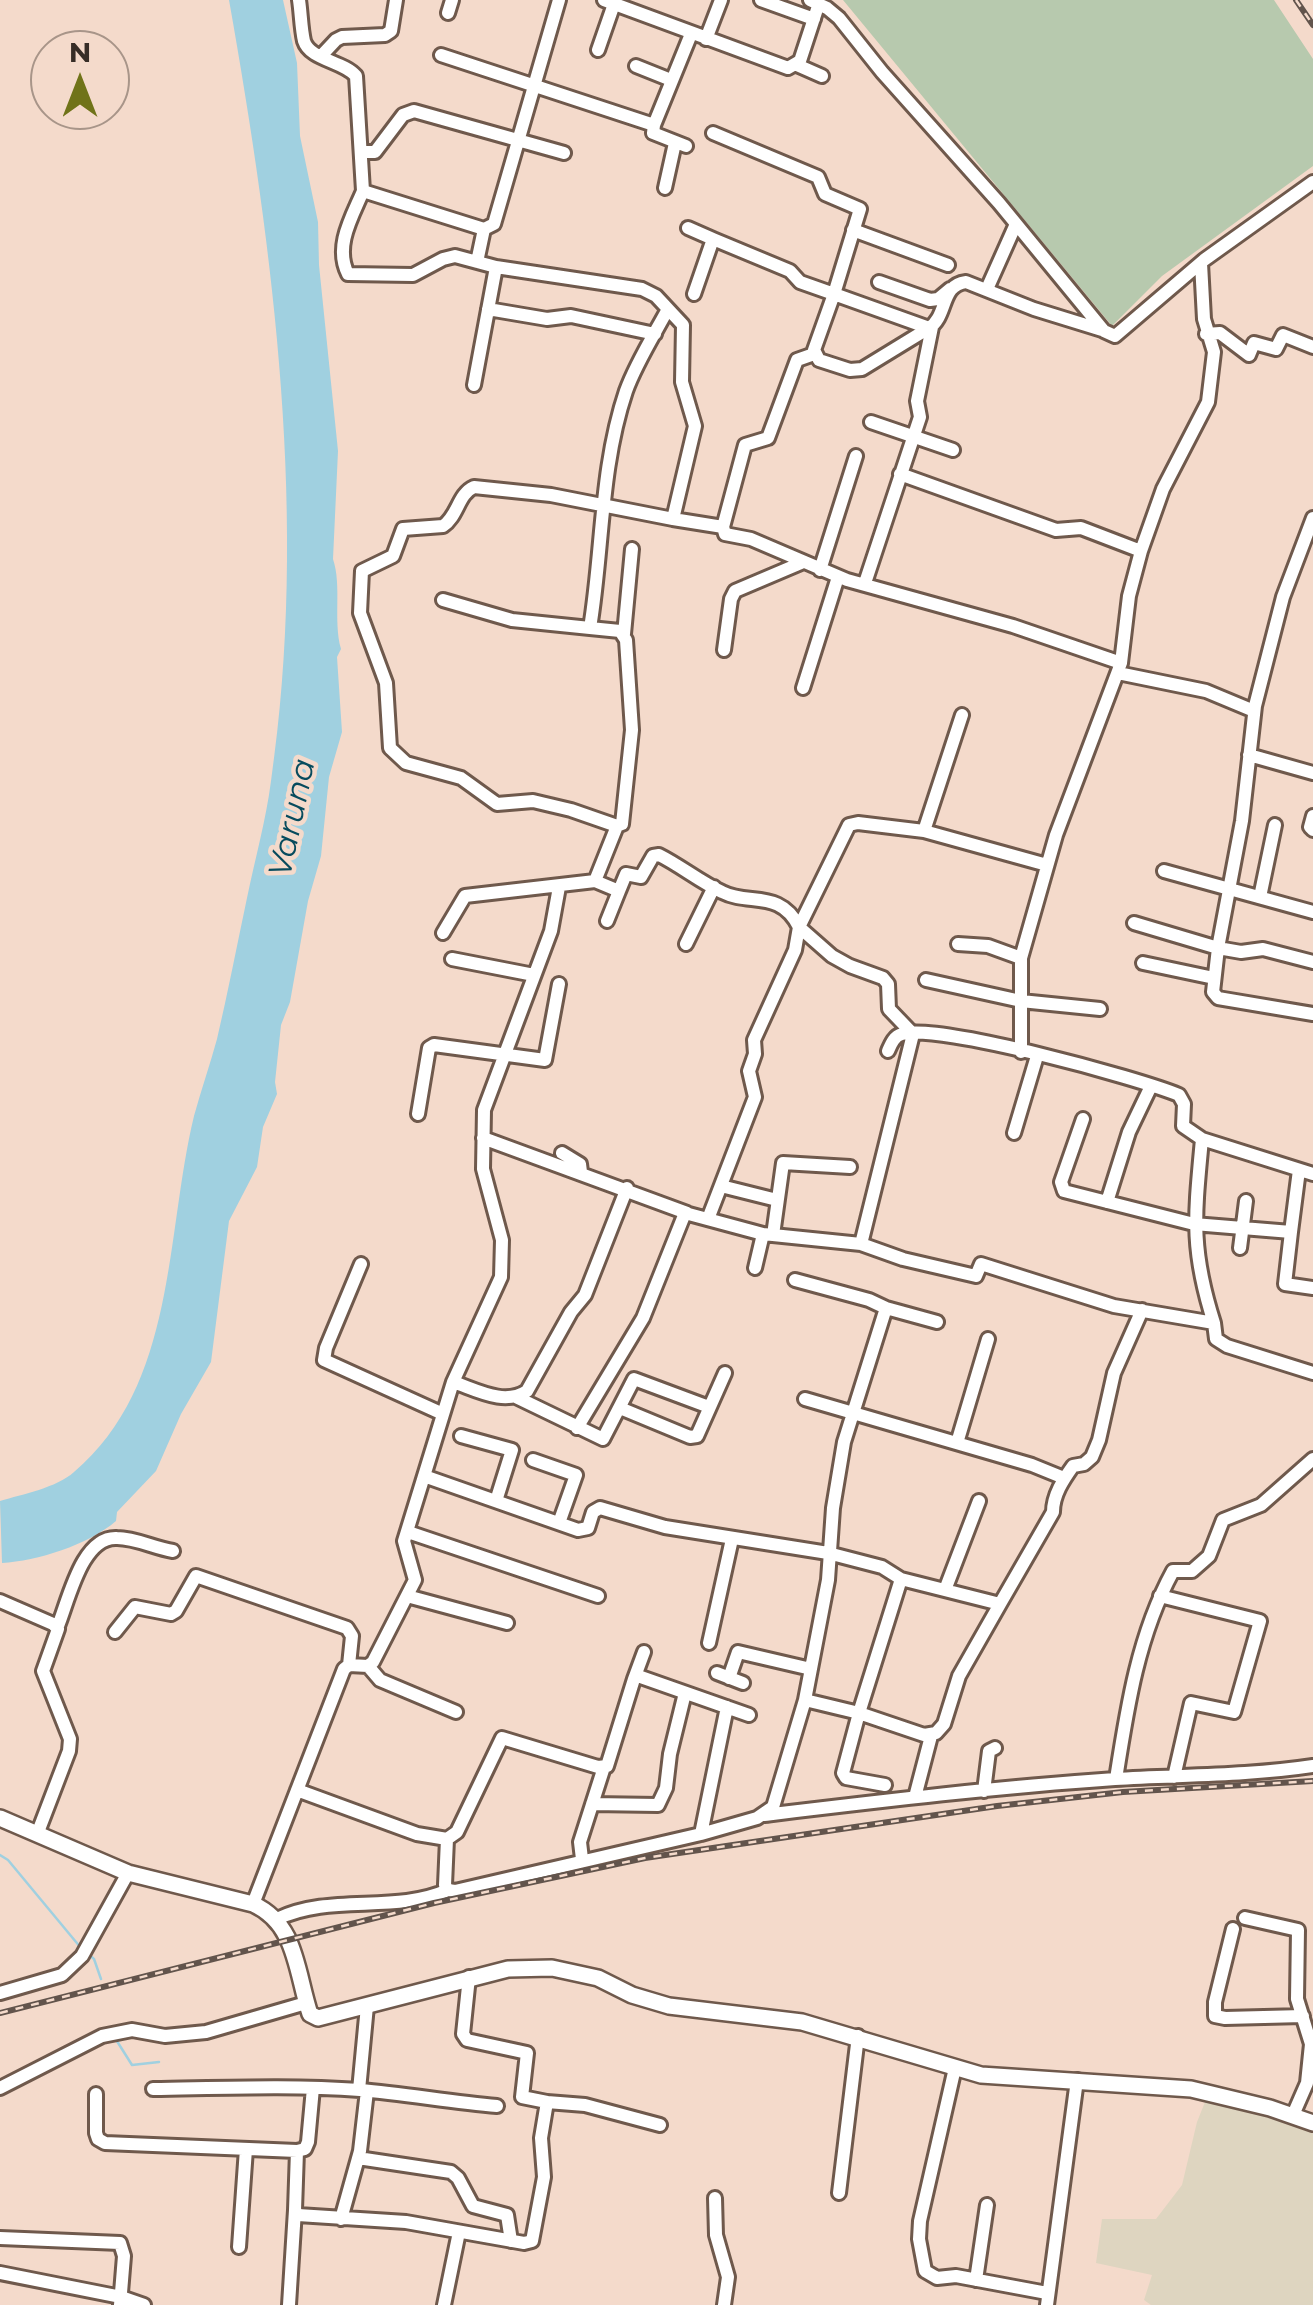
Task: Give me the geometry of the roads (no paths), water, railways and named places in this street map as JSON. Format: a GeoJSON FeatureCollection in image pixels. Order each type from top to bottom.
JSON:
{"type":"FeatureCollection","features":[{"type":"Feature","properties":{"kind":"street"},"geometry":{"type":"LineString","coordinates":[[299,0],[305,45],[356,76],[362,191],[343,241],[344,268],[348,274],[413,275],[448,256],[642,289],[656,296],[683,325],[682,382],[695,426],[673,518]]}},
{"type":"Feature","properties":{"kind":"street"},"geometry":{"type":"LineString","coordinates":[[321,56],[342,37],[384,35],[391,31],[396,0]]}},
{"type":"Feature","properties":{"kind":"street"},"geometry":{"type":"LineString","coordinates":[[477,262],[484,230],[494,224],[559,0]]}},
{"type":"Feature","properties":{"kind":"street"},"geometry":{"type":"LineString","coordinates":[[706,39],[721,0]]}},
{"type":"Feature","properties":{"kind":"street"},"geometry":{"type":"LineString","coordinates":[[761,0],[814,19]]}},
{"type":"Feature","properties":{"kind":"street"},"geometry":{"type":"LineString","coordinates":[[598,50],[609,2],[783,68],[797,65],[822,76]]}},
{"type":"Feature","properties":{"kind":"street"},"geometry":{"type":"LineString","coordinates":[[797,65],[814,19],[814,2]]}},
{"type":"Feature","properties":{"kind":"street"},"geometry":{"type":"LineString","coordinates":[[814,2],[839,18],[1104,331]]}},
{"type":"Feature","properties":{"kind":"street"},"geometry":{"type":"LineString","coordinates":[[665,188],[680,144],[653,133],[654,125],[692,34]]}},
{"type":"Feature","properties":{"kind":"street"},"geometry":{"type":"LineString","coordinates":[[442,55],[654,125]]}},
{"type":"Feature","properties":{"kind":"street"},"geometry":{"type":"LineString","coordinates":[[636,66],[671,80]]}},
{"type":"Feature","properties":{"kind":"street"},"geometry":{"type":"LineString","coordinates":[[362,152],[375,152],[403,114],[414,111],[564,153]]}},
{"type":"Feature","properties":{"kind":"street"},"geometry":{"type":"LineString","coordinates":[[713,133],[818,177],[825,194],[860,209],[814,354]]}},
{"type":"Feature","properties":{"kind":"street"},"geometry":{"type":"LineString","coordinates":[[879,282],[930,300],[938,299],[957,283],[966,282],[1115,336],[1200,264],[1313,182]]}},
{"type":"Feature","properties":{"kind":"street"},"geometry":{"type":"LineString","coordinates":[[362,191],[484,230]]}},
{"type":"Feature","properties":{"kind":"street"},"geometry":{"type":"LineString","coordinates":[[987,289],[1016,224]]}},
{"type":"Feature","properties":{"kind":"street"},"geometry":{"type":"LineString","coordinates":[[688,228],[790,272],[800,282],[930,328]]}},
{"type":"Feature","properties":{"kind":"street"},"geometry":{"type":"LineString","coordinates":[[853,230],[948,265]]}},
{"type":"Feature","properties":{"kind":"street"},"geometry":{"type":"LineString","coordinates":[[694,294],[713,239]]}},
{"type":"Feature","properties":{"kind":"street"},"geometry":{"type":"LineString","coordinates":[[1021,1052],[1021,958],[1047,865],[1119,668],[1128,596],[1141,551],[1163,490],[1208,402],[1214,352],[1206,334],[1200,264]]}},
{"type":"Feature","properties":{"kind":"street"},"geometry":{"type":"LineString","coordinates":[[474,385],[496,267]]}},
{"type":"Feature","properties":{"kind":"street"},"geometry":{"type":"LineString","coordinates":[[865,583],[920,417],[917,401],[930,328],[950,289]]}},
{"type":"Feature","properties":{"kind":"street"},"geometry":{"type":"LineString","coordinates":[[590,628],[603,504],[626,389],[668,309]]}},
{"type":"Feature","properties":{"kind":"street"},"geometry":{"type":"LineString","coordinates":[[488,310],[547,318],[571,316],[654,334]]}},
{"type":"Feature","properties":{"kind":"street"},"geometry":{"type":"LineString","coordinates":[[814,354],[819,360],[856,370],[930,328]]}},
{"type":"Feature","properties":{"kind":"street"},"geometry":{"type":"LineString","coordinates":[[1206,334],[1220,333],[1249,355],[1254,343],[1276,349],[1283,335],[1313,347]]}},
{"type":"Feature","properties":{"kind":"street"},"geometry":{"type":"LineString","coordinates":[[814,354],[795,364],[768,438],[745,445],[723,527],[725,534],[752,539],[838,577],[1013,626],[1119,668],[1206,692],[1254,711]]}},
{"type":"Feature","properties":{"kind":"street"},"geometry":{"type":"LineString","coordinates":[[871,422],[954,450]]}},
{"type":"Feature","properties":{"kind":"street"},"geometry":{"type":"LineString","coordinates":[[820,570],[856,456]]}},
{"type":"Feature","properties":{"kind":"street"},"geometry":{"type":"LineString","coordinates":[[900,474],[1056,530],[1081,528],[1141,551]]}},
{"type":"Feature","properties":{"kind":"street"},"geometry":{"type":"LineString","coordinates":[[616,826],[572,810],[533,802],[498,804],[461,778],[400,760],[388,742],[385,678],[360,613],[362,570],[393,556],[403,529],[449,523],[469,488],[551,495],[723,527]]}},
{"type":"Feature","properties":{"kind":"street"},"geometry":{"type":"LineString","coordinates":[[1312,1009],[1218,998],[1214,978],[1242,820],[1254,711],[1283,596],[1313,518]]}},
{"type":"Feature","properties":{"kind":"street"},"geometry":{"type":"LineString","coordinates":[[595,881],[616,826],[624,820],[632,730],[624,634],[632,549]]}},
{"type":"Feature","properties":{"kind":"street"},"geometry":{"type":"LineString","coordinates":[[724,650],[731,599],[736,591],[802,562]]}},
{"type":"Feature","properties":{"kind":"street"},"geometry":{"type":"LineString","coordinates":[[803,688],[838,577]]}},
{"type":"Feature","properties":{"kind":"street"},"geometry":{"type":"LineString","coordinates":[[443,600],[512,620],[624,634]]}},
{"type":"Feature","properties":{"kind":"street"},"geometry":{"type":"LineString","coordinates":[[924,831],[962,715]]}},
{"type":"Feature","properties":{"kind":"street"},"geometry":{"type":"LineString","coordinates":[[1249,755],[1313,773]]}},
{"type":"Feature","properties":{"kind":"street"},"geometry":{"type":"LineString","coordinates":[[1313,816],[1313,830]]}},
{"type":"Feature","properties":{"kind":"street"},"geometry":{"type":"LineString","coordinates":[[708,1219],[755,1097],[749,1071],[754,1040],[795,950],[799,927],[849,825],[858,822],[924,831],[1047,865]]}},
{"type":"Feature","properties":{"kind":"street"},"geometry":{"type":"LineString","coordinates":[[1260,897],[1274,825]]}},
{"type":"Feature","properties":{"kind":"street"},"geometry":{"type":"LineString","coordinates":[[606,921],[626,874],[644,876],[657,854],[728,895],[755,897],[776,904],[832,956],[886,980],[889,1009],[913,1034]]}},
{"type":"Feature","properties":{"kind":"street"},"geometry":{"type":"LineString","coordinates":[[1164,871],[1313,912]]}},
{"type":"Feature","properties":{"kind":"street"},"geometry":{"type":"LineString","coordinates":[[443,933],[465,896],[595,881],[619,890]]}},
{"type":"Feature","properties":{"kind":"street"},"geometry":{"type":"LineString","coordinates":[[368,1666],[416,1572],[404,1549],[424,1476],[453,1382],[501,1277],[502,1240],[483,1169],[484,1110],[552,931],[559,887]]}},
{"type":"Feature","properties":{"kind":"street"},"geometry":{"type":"LineString","coordinates":[[686,944],[714,887]]}},
{"type":"Feature","properties":{"kind":"street"},"geometry":{"type":"LineString","coordinates":[[1134,923],[1218,948],[1241,952],[1262,949],[1313,962]]}},
{"type":"Feature","properties":{"kind":"street"},"geometry":{"type":"LineString","coordinates":[[958,944],[988,946],[1021,958]]}},
{"type":"Feature","properties":{"kind":"street"},"geometry":{"type":"LineString","coordinates":[[452,958],[534,975]]}},
{"type":"Feature","properties":{"kind":"street"},"geometry":{"type":"LineString","coordinates":[[1143,963],[1214,978]]}},
{"type":"Feature","properties":{"kind":"street"},"geometry":{"type":"LineString","coordinates":[[926,980],[1021,1001],[1100,1009]]}},
{"type":"Feature","properties":{"kind":"street"},"geometry":{"type":"LineString","coordinates":[[418,1114],[429,1048],[434,1045],[545,1060],[559,984]]}},
{"type":"Feature","properties":{"kind":"street"},"geometry":{"type":"LineString","coordinates":[[861,1244],[913,1034]]}},
{"type":"Feature","properties":{"kind":"street"},"geometry":{"type":"LineString","coordinates":[[888,1051],[897,1036],[963,1036],[1179,1094],[1184,1104],[1182,1126],[1202,1139],[1306,1172],[1291,1232],[1285,1284],[1313,1288]]}},
{"type":"Feature","properties":{"kind":"street"},"geometry":{"type":"LineString","coordinates":[[1014,1133],[1037,1056]]}},
{"type":"Feature","properties":{"kind":"street"},"geometry":{"type":"LineString","coordinates":[[1107,1202],[1130,1132],[1151,1086]]}},
{"type":"Feature","properties":{"kind":"street"},"geometry":{"type":"LineString","coordinates":[[1083,1119],[1062,1177],[1062,1187],[1071,1193],[1194,1224],[1291,1232]]}},
{"type":"Feature","properties":{"kind":"street"},"geometry":{"type":"LineString","coordinates":[[483,1138],[708,1219],[768,1234],[861,1244],[903,1259],[976,1276],[981,1264],[1114,1306],[1214,1323]]}},
{"type":"Feature","properties":{"kind":"street"},"geometry":{"type":"LineString","coordinates":[[1202,1139],[1194,1224],[1214,1336],[1227,1346],[1313,1373]]}},
{"type":"Feature","properties":{"kind":"street"},"geometry":{"type":"LineString","coordinates":[[562,1153],[580,1164],[581,1172]]}},
{"type":"Feature","properties":{"kind":"street"},"geometry":{"type":"LineString","coordinates":[[755,1268],[768,1234],[783,1164],[850,1167]]}},
{"type":"Feature","properties":{"kind":"street"},"geometry":{"type":"LineString","coordinates":[[722,1186],[777,1200]]}},
{"type":"Feature","properties":{"kind":"street"},"geometry":{"type":"LineString","coordinates":[[516,1398],[526,1391],[571,1312],[585,1295],[627,1188]]}},
{"type":"Feature","properties":{"kind":"street"},"geometry":{"type":"LineString","coordinates":[[1240,1248],[1246,1201]]}},
{"type":"Feature","properties":{"kind":"street"},"geometry":{"type":"LineString","coordinates":[[577,1428],[643,1318],[681,1216],[687,1213]]}},
{"type":"Feature","properties":{"kind":"street"},"geometry":{"type":"LineString","coordinates":[[360,1264],[324,1360],[443,1414]]}},
{"type":"Feature","properties":{"kind":"street"},"geometry":{"type":"LineString","coordinates":[[795,1280],[937,1322]]}},
{"type":"Feature","properties":{"kind":"street"},"geometry":{"type":"LineString","coordinates":[[764,1814],[773,1807],[779,1792],[804,1700],[828,1580],[835,1491],[847,1430],[886,1308]]}},
{"type":"Feature","properties":{"kind":"street"},"geometry":{"type":"LineString","coordinates":[[915,1797],[931,1736],[944,1724],[959,1676],[1054,1512],[1052,1503],[1064,1478],[1073,1466],[1092,1457],[1114,1373],[1142,1310]]}},
{"type":"Feature","properties":{"kind":"street"},"geometry":{"type":"LineString","coordinates":[[958,1443],[988,1338]]}},
{"type":"Feature","properties":{"kind":"street"},"geometry":{"type":"LineString","coordinates":[[620,1408],[694,1437],[699,1434],[724,1373]]}},
{"type":"Feature","properties":{"kind":"street"},"geometry":{"type":"LineString","coordinates":[[453,1382],[501,1398],[516,1398],[605,1438],[634,1379],[709,1407]]}},
{"type":"Feature","properties":{"kind":"street"},"geometry":{"type":"LineString","coordinates":[[804,1399],[1048,1470],[1064,1478]]}},
{"type":"Feature","properties":{"kind":"street"},"geometry":{"type":"LineString","coordinates":[[461,1436],[512,1450],[496,1502]]}},
{"type":"Feature","properties":{"kind":"street"},"geometry":{"type":"LineString","coordinates":[[1116,1779],[1128,1697],[1160,1596],[1173,1571],[1192,1571],[1209,1556],[1222,1520],[1261,1505],[1313,1459]]}},
{"type":"Feature","properties":{"kind":"street"},"geometry":{"type":"LineString","coordinates":[[534,1460],[576,1476],[559,1523]]}},
{"type":"Feature","properties":{"kind":"street"},"geometry":{"type":"LineString","coordinates":[[424,1476],[585,1530],[593,1512],[600,1508],[665,1527],[828,1552],[882,1567],[901,1578],[1000,1604]]}},
{"type":"Feature","properties":{"kind":"street"},"geometry":{"type":"LineString","coordinates":[[945,1590],[980,1501]]}},
{"type":"Feature","properties":{"kind":"street"},"geometry":{"type":"LineString","coordinates":[[408,1532],[598,1596]]}},
{"type":"Feature","properties":{"kind":"street"},"geometry":{"type":"LineString","coordinates":[[38,1832],[69,1751],[68,1731],[43,1671],[87,1552],[97,1542],[112,1537],[173,1551]]}},
{"type":"Feature","properties":{"kind":"street"},"geometry":{"type":"LineString","coordinates":[[709,1642],[732,1538]]}},
{"type":"Feature","properties":{"kind":"street"},"geometry":{"type":"LineString","coordinates":[[114,1632],[135,1606],[170,1614],[176,1611],[196,1576],[348,1628],[352,1636],[350,1665]]}},
{"type":"Feature","properties":{"kind":"street"},"geometry":{"type":"LineString","coordinates":[[885,1786],[846,1778],[843,1773],[901,1578]]}},
{"type":"Feature","properties":{"kind":"street"},"geometry":{"type":"LineString","coordinates":[[407,1596],[506,1623]]}},
{"type":"Feature","properties":{"kind":"street"},"geometry":{"type":"LineString","coordinates":[[1160,1596],[1260,1621],[1234,1712],[1191,1703],[1174,1777]]}},
{"type":"Feature","properties":{"kind":"street"},"geometry":{"type":"LineString","coordinates":[[0,1602],[58,1626]]}},
{"type":"Feature","properties":{"kind":"street"},"geometry":{"type":"LineString","coordinates":[[582,1860],[580,1842],[644,1652]]}},
{"type":"Feature","properties":{"kind":"street"},"geometry":{"type":"LineString","coordinates":[[743,1683],[723,1676],[738,1652],[811,1669]]}},
{"type":"Feature","properties":{"kind":"street"},"geometry":{"type":"LineString","coordinates":[[253,1904],[344,1670],[350,1665],[368,1666]]}},
{"type":"Feature","properties":{"kind":"street"},"geometry":{"type":"LineString","coordinates":[[368,1666],[375,1677],[456,1712]]}},
{"type":"Feature","properties":{"kind":"street"},"geometry":{"type":"LineString","coordinates":[[634,1680],[642,1676],[750,1715]]}},
{"type":"Feature","properties":{"kind":"street"},"geometry":{"type":"LineString","coordinates":[[592,1804],[658,1805],[666,1788],[685,1694]]}},
{"type":"Feature","properties":{"kind":"street"},"geometry":{"type":"LineString","coordinates":[[804,1700],[931,1736]]}},
{"type":"Feature","properties":{"kind":"street"},"geometry":{"type":"LineString","coordinates":[[700,1834],[727,1707]]}},
{"type":"Feature","properties":{"kind":"street"},"geometry":{"type":"LineString","coordinates":[[297,1790],[417,1834],[447,1839],[456,1832],[502,1738],[604,1767]]}},
{"type":"Feature","properties":{"kind":"street"},"geometry":{"type":"LineString","coordinates":[[984,1791],[989,1751],[995,1748]]}},
{"type":"Feature","properties":{"kind":"street"},"geometry":{"type":"LineString","coordinates":[[278,1919],[300,1908],[416,1901],[448,1890],[700,1834],[764,1814],[1116,1779],[1244,1774],[1313,1766]]}},
{"type":"Feature","properties":{"kind":"street"},"geometry":{"type":"LineString","coordinates":[[0,1818],[128,1873],[253,1904],[278,1919],[288,1938],[310,2014],[318,2018],[469,1977],[532,1967],[598,1978],[669,2006],[766,2015],[858,2036],[992,2076],[1190,2089],[1293,2115],[1313,2124]]}},
{"type":"Feature","properties":{"kind":"street"},"geometry":{"type":"LineString","coordinates":[[447,1839],[448,1890]]}},
{"type":"Feature","properties":{"kind":"street"},"geometry":{"type":"LineString","coordinates":[[0,1993],[62,1975],[85,1950],[128,1873]]}},
{"type":"Feature","properties":{"kind":"street"},"geometry":{"type":"LineString","coordinates":[[1244,1918],[1298,1930],[1298,1999],[1311,2044],[1307,2082],[1293,2115]]}},
{"type":"Feature","properties":{"kind":"street"},"geometry":{"type":"LineString","coordinates":[[1233,1929],[1213,2009],[1215,2016],[1303,2016]]}},
{"type":"Feature","properties":{"kind":"street"},"geometry":{"type":"LineString","coordinates":[[469,1977],[464,2034],[467,2040],[527,2053],[522,2096],[660,2124]]}},
{"type":"Feature","properties":{"kind":"street"},"geometry":{"type":"LineString","coordinates":[[0,2088],[102,2036],[132,2030],[166,2036],[206,2032],[306,2002]]}},
{"type":"Feature","properties":{"kind":"street"},"geometry":{"type":"LineString","coordinates":[[341,2219],[358,2158],[366,2006]]}},
{"type":"Feature","properties":{"kind":"street"},"geometry":{"type":"LineString","coordinates":[[839,2193],[858,2036]]}},
{"type":"Feature","properties":{"kind":"street"},"geometry":{"type":"LineString","coordinates":[[955,2068],[921,2212],[919,2238],[928,2274],[976,2280],[1047,2299],[1077,2080]]}},
{"type":"Feature","properties":{"kind":"street"},"geometry":{"type":"LineString","coordinates":[[96,2094],[96,2133],[105,2142],[297,2151],[306,2148],[308,2142],[313,2088]]}},
{"type":"Feature","properties":{"kind":"street"},"geometry":{"type":"LineString","coordinates":[[153,2089],[363,2090],[438,2102],[498,2106]]}},
{"type":"Feature","properties":{"kind":"street"},"geometry":{"type":"LineString","coordinates":[[295,2210],[298,2215],[406,2222],[532,2242],[544,2177],[540,2138],[547,2102]]}},
{"type":"Feature","properties":{"kind":"street"},"geometry":{"type":"LineString","coordinates":[[239,2247],[246,2148]]}},
{"type":"Feature","properties":{"kind":"street"},"geometry":{"type":"LineString","coordinates":[[289,2305],[297,2151]]}},
{"type":"Feature","properties":{"kind":"street"},"geometry":{"type":"LineString","coordinates":[[358,2158],[451,2172],[472,2206],[507,2215],[512,2241]]}},
{"type":"Feature","properties":{"kind":"street"},"geometry":{"type":"LineString","coordinates":[[716,2198],[716,2235],[728,2278],[724,2305]]}},
{"type":"Feature","properties":{"kind":"street"},"geometry":{"type":"LineString","coordinates":[[976,2280],[988,2204]]}},
{"type":"Feature","properties":{"kind":"street"},"geometry":{"type":"LineString","coordinates":[[444,2305],[459,2232]]}},
{"type":"Feature","properties":{"kind":"street"},"geometry":{"type":"LineString","coordinates":[[0,2238],[120,2243],[124,2256],[121,2301]]}},
{"type":"Feature","properties":{"kind":"street"},"geometry":{"type":"LineString","coordinates":[[0,2273],[144,2305]]}},
{"type":"Feature","properties":{"kind":"water","name":"Varuna"},"geometry":{"type":"Polygon","coordinates":[[[229,0],[283,0],[297,63],[300,136],[318,222],[338,451],[333,559],[341,649],[337,657],[342,732],[329,777],[321,856],[308,901],[290,1002],[281,1025],[277,1094],[263,1127],[257,1167],[229,1221],[211,1362],[181,1414],[156,1471],[117,1512],[116,1521],[62,1550],[2,1563],[0,1501],[49,1486],[74,1472],[108,1437],[132,1397],[150,1353],[162,1306],[194,1116],[217,1039],[271,781],[282,684],[287,586],[281,389],[260,193],[229,0]]]}},
{"type":"Feature","properties":{"kind":"waterway"},"geometry":{"type":"LineString","coordinates":[[0,1855],[81,1948]]}},
{"type":"Feature","properties":{"kind":"waterway"},"geometry":{"type":"LineString","coordinates":[[87,1953],[94,1959],[101,1979]]}},
{"type":"Feature","properties":{"kind":"waterway"},"geometry":{"type":"LineString","coordinates":[[115,2038],[132,2065],[159,2062]]}},
{"type":"Feature","properties":{"kind":"railway"},"geometry":{"type":"LineString","coordinates":[[1296,0],[1313,25]]}},
{"type":"Feature","properties":{"kind":"railway"},"geometry":{"type":"LineString","coordinates":[[0,2013],[434,1903],[645,1858],[997,1806],[1123,1792],[1313,1781]]}}]}
